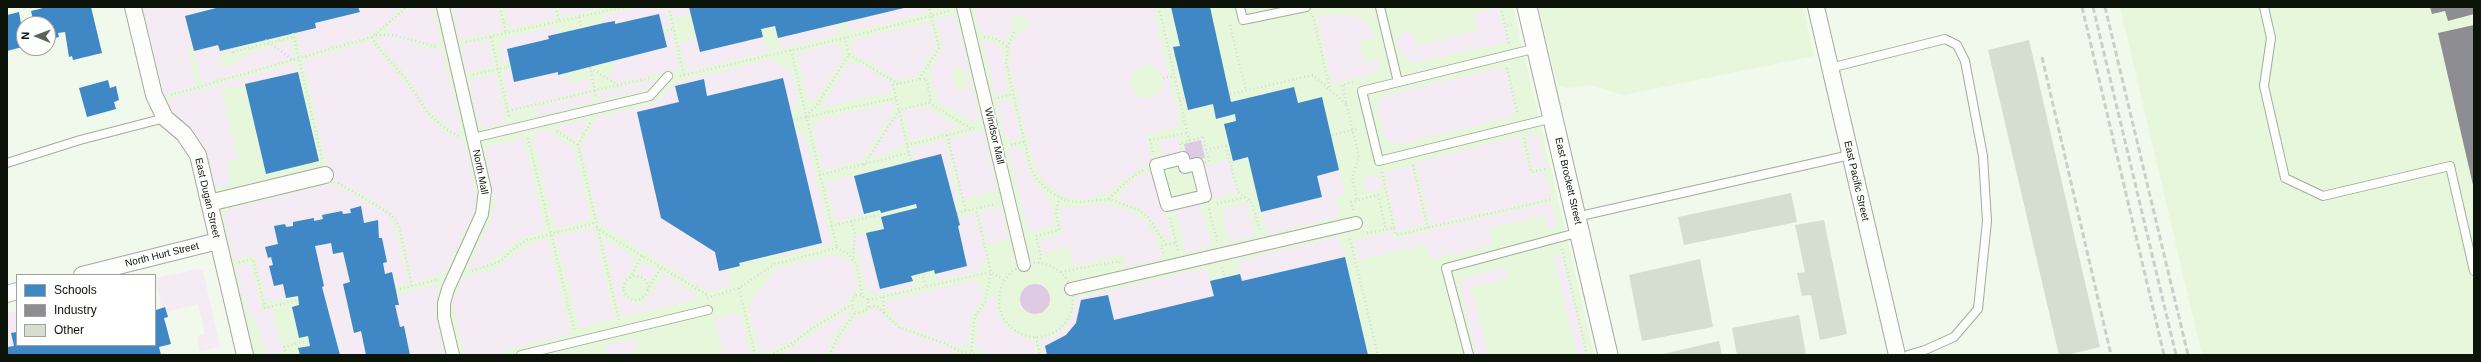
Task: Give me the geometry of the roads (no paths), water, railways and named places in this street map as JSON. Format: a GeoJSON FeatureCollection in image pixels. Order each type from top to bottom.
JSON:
{"type":"FeatureCollection","features":[{"type":"Feature","properties":{"kind":"street","name":"East Dugan Street"},"geometry":{"type":"LineString","coordinates":[[133,7],[156,100],[165,118],[184,134],[198,155],[245,355]]}},
{"type":"Feature","properties":{"kind":"street","name":"North Mall"},"geometry":{"type":"LineString","coordinates":[[442,7],[473,136],[485,190],[486,202],[444,303],[444,317],[453,355]]}},
{"type":"Feature","properties":{"kind":"street","name":"Windsor Mall"},"geometry":{"type":"LineString","coordinates":[[963,7],[1024,265]]}},
{"type":"Feature","properties":{"kind":"street","name":"East Brockett Street"},"geometry":{"type":"LineString","coordinates":[[1527,7],[1608,355]]}},
{"type":"Feature","properties":{"kind":"street","name":"East Pacific Street"},"geometry":{"type":"LineString","coordinates":[[1816,7],[1897,355]]}},
{"type":"Feature","properties":{"kind":"street"},"geometry":{"type":"LineString","coordinates":[[1183,158],[1185,167],[1198,167],[1205,196],[1167,205],[1156,165],[1183,158]]}},
{"type":"Feature","properties":{"kind":"street"},"geometry":{"type":"LineString","coordinates":[[209,203],[325,175]]}},
{"type":"Feature","properties":{"kind":"street"},"geometry":{"type":"LineString","coordinates":[[1071,290],[1351,224]]}},
{"type":"Feature","properties":{"kind":"street","name":"North Hurt Street"},"geometry":{"type":"LineString","coordinates":[[86,274],[218,241]]}},
{"type":"Feature","properties":{"kind":"lane"},"geometry":{"type":"LineString","coordinates":[[1240,7],[1243,20],[1306,7]]}},
{"type":"Feature","properties":{"kind":"lane"},"geometry":{"type":"LineString","coordinates":[[1380,7],[1398,82]]}},
{"type":"Feature","properties":{"kind":"lane"},"geometry":{"type":"LineString","coordinates":[[2264,7],[2271,38],[2264,86],[2285,178],[2323,196],[2450,166],[2474,272]]}},
{"type":"Feature","properties":{"kind":"lane"},"geometry":{"type":"LineString","coordinates":[[1830,68],[1945,39],[1957,45],[1965,61],[1983,156],[1987,221],[1978,309],[1954,337],[1925,350],[1908,355]]}},
{"type":"Feature","properties":{"kind":"lane"},"geometry":{"type":"LineString","coordinates":[[1537,48],[1362,91],[1379,161],[1553,118]]}},
{"type":"Feature","properties":{"kind":"lane"},"geometry":{"type":"LineString","coordinates":[[473,136],[512,130],[650,96],[668,76]]}},
{"type":"Feature","properties":{"kind":"lane"},"geometry":{"type":"LineString","coordinates":[[7,163],[80,140],[165,118]]}},
{"type":"Feature","properties":{"kind":"lane"},"geometry":{"type":"LineString","coordinates":[[1469,355],[1446,268],[1560,238],[1578,225],[1850,155]]}},
{"type":"Feature","properties":{"kind":"lane"},"geometry":{"type":"LineString","coordinates":[[521,355],[708,310]]}},
{"type":"Feature","properties":{"kind":"railway"},"geometry":{"type":"LineString","coordinates":[[2082,7],[2164,355]]}},
{"type":"Feature","properties":{"kind":"railway"},"geometry":{"type":"LineString","coordinates":[[2093,7],[2176,355]]}},
{"type":"Feature","properties":{"kind":"railway"},"geometry":{"type":"LineString","coordinates":[[2105,7],[2188,355]]}},
{"type":"Feature","properties":{"kind":"railway"},"geometry":{"type":"LineString","coordinates":[[2042,57],[2111,355]]}}]}
